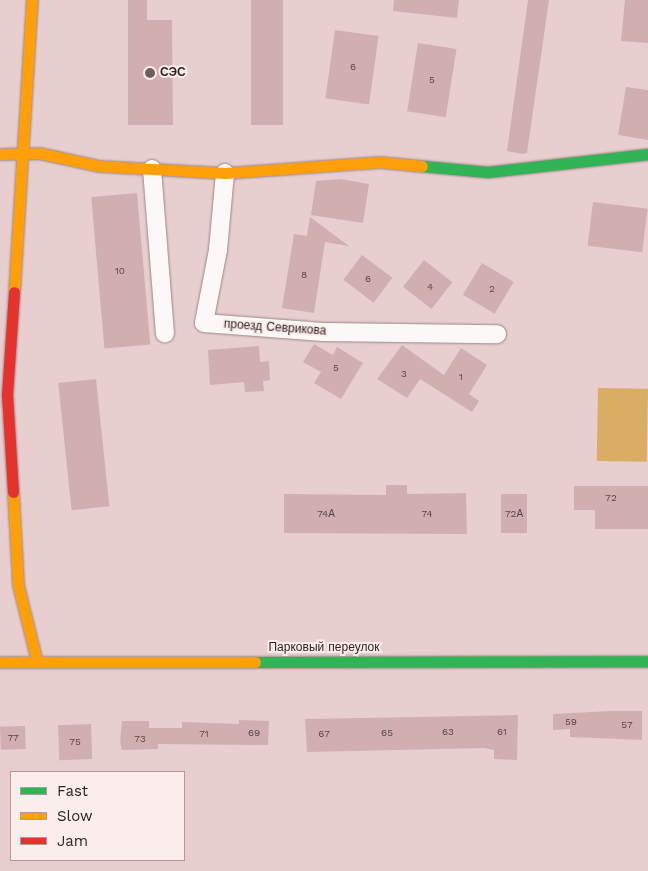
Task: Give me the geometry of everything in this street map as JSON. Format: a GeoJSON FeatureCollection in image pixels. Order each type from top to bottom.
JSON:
{"type":"FeatureCollection","features":[{"type":"Feature","properties":{"kind":"street"},"geometry":{"type":"LineString","coordinates":[[32,0],[3,395],[18,585],[37,662]]}},
{"type":"Feature","properties":{"kind":"street"},"geometry":{"type":"LineString","coordinates":[[0,154],[21,152],[99,166],[225,172],[380,162],[488,172],[648,154]]}},
{"type":"Feature","properties":{"kind":"street"},"geometry":{"type":"LineString","coordinates":[[152,169],[165,334]]}},
{"type":"Feature","properties":{"kind":"street","name":"проезд Севрикова"},"geometry":{"type":"LineString","coordinates":[[225,172],[218,250],[204,323],[323,332],[497,334]]}},
{"type":"Feature","properties":{"kind":"street","name":"Парковый переулок"},"geometry":{"type":"LineString","coordinates":[[0,662],[648,662]]}},
{"type":"Feature","properties":{"kind":"shaded area"},"geometry":{"type":"Polygon","coordinates":[[[598,388],[648,389],[647,462],[597,461],[598,388]]]}},
{"type":"Feature","properties":{"kind":"building","name":"СЭС"},"geometry":{"type":"Polygon","coordinates":[[[128,0],[147,0],[147,20],[172,20],[173,125],[128,125],[128,0]]]}},
{"type":"Feature","properties":{"kind":"building"},"geometry":{"type":"Polygon","coordinates":[[[251,0],[283,0],[283,125],[251,125],[251,0]]]}},
{"type":"Feature","properties":{"kind":"building"},"geometry":{"type":"Polygon","coordinates":[[[394,0],[459,0],[457,18],[393,11],[394,0]]]}},
{"type":"Feature","properties":{"kind":"building"},"geometry":{"type":"Polygon","coordinates":[[[528,0],[549,0],[527,153],[523,154],[507,151],[528,0]]]}},
{"type":"Feature","properties":{"kind":"building"},"geometry":{"type":"Polygon","coordinates":[[[625,0],[648,0],[648,43],[621,41],[625,0]]]}},
{"type":"Feature","properties":{"kind":"building"},"geometry":{"type":"Polygon","coordinates":[[[335,30],[379,36],[369,104],[325,98],[335,30]]]}},
{"type":"Feature","properties":{"kind":"building"},"geometry":{"type":"Polygon","coordinates":[[[418,43],[457,49],[446,117],[407,111],[418,43]]]}},
{"type":"Feature","properties":{"kind":"building"},"geometry":{"type":"Polygon","coordinates":[[[626,87],[648,90],[648,140],[618,135],[626,87]]]}},
{"type":"Feature","properties":{"kind":"building"},"geometry":{"type":"Polygon","coordinates":[[[341,179],[369,184],[363,223],[311,215],[316,181],[341,179]]]}},
{"type":"Feature","properties":{"kind":"building"},"geometry":{"type":"Polygon","coordinates":[[[137,193],[150,344],[104,348],[91,197],[137,193]]]}},
{"type":"Feature","properties":{"kind":"building"},"geometry":{"type":"Polygon","coordinates":[[[593,202],[648,209],[642,252],[588,246],[593,202]]]}},
{"type":"Feature","properties":{"kind":"building"},"geometry":{"type":"Polygon","coordinates":[[[310,217],[349,246],[325,242],[314,313],[282,308],[294,234],[307,236],[310,217]]]}},
{"type":"Feature","properties":{"kind":"building"},"geometry":{"type":"Polygon","coordinates":[[[362,255],[392,278],[374,303],[343,280],[362,255]]]}},
{"type":"Feature","properties":{"kind":"building"},"geometry":{"type":"Polygon","coordinates":[[[424,260],[452,282],[431,309],[403,287],[424,260]]]}},
{"type":"Feature","properties":{"kind":"building"},"geometry":{"type":"Polygon","coordinates":[[[482,263],[514,282],[495,314],[463,295],[482,263]]]}},
{"type":"Feature","properties":{"kind":"building"},"geometry":{"type":"Polygon","coordinates":[[[314,344],[333,355],[337,347],[363,363],[341,399],[314,383],[321,372],[303,362],[314,344]]]}},
{"type":"Feature","properties":{"kind":"building"},"geometry":{"type":"Polygon","coordinates":[[[402,345],[444,375],[461,348],[487,365],[469,394],[479,401],[472,412],[420,379],[407,398],[377,379],[402,345]]]}},
{"type":"Feature","properties":{"kind":"building"},"geometry":{"type":"Polygon","coordinates":[[[259,346],[260,362],[269,361],[270,380],[263,381],[264,391],[245,392],[244,382],[210,385],[208,350],[259,346]]]}},
{"type":"Feature","properties":{"kind":"building"},"geometry":{"type":"Polygon","coordinates":[[[96,379],[109,506],[72,510],[58,383],[96,379]]]}},
{"type":"Feature","properties":{"kind":"building"},"geometry":{"type":"Polygon","coordinates":[[[386,485],[407,485],[407,494],[466,493],[467,534],[284,533],[284,494],[386,495],[386,485]]]}},
{"type":"Feature","properties":{"kind":"building"},"geometry":{"type":"Polygon","coordinates":[[[574,486],[648,486],[648,529],[595,529],[595,510],[574,510],[574,486]]]}},
{"type":"Feature","properties":{"kind":"building"},"geometry":{"type":"Polygon","coordinates":[[[501,494],[527,494],[527,533],[501,533],[501,494]]]}},
{"type":"Feature","properties":{"kind":"building"},"geometry":{"type":"Polygon","coordinates":[[[642,711],[642,740],[570,737],[570,729],[553,730],[553,714],[642,711]]]}},
{"type":"Feature","properties":{"kind":"building"},"geometry":{"type":"Polygon","coordinates":[[[518,715],[517,760],[494,759],[494,750],[485,748],[307,752],[305,719],[518,715]]]}},
{"type":"Feature","properties":{"kind":"building"},"geometry":{"type":"Polygon","coordinates":[[[239,720],[269,721],[268,745],[158,744],[158,749],[122,750],[120,742],[122,721],[149,721],[149,728],[182,728],[182,722],[239,724],[239,720]]]}},
{"type":"Feature","properties":{"kind":"building"},"geometry":{"type":"Polygon","coordinates":[[[91,724],[92,759],[59,760],[58,725],[91,724]]]}},
{"type":"Feature","properties":{"kind":"building"},"geometry":{"type":"Polygon","coordinates":[[[25,726],[26,749],[1,750],[0,727],[25,726]]]}},
{"type":"Feature","properties":{"kind":"traffic: fast"},"geometry":{"type":"LineString","coordinates":[[422,166],[488,172],[648,154]]}},
{"type":"Feature","properties":{"kind":"traffic: fast"},"geometry":{"type":"LineString","coordinates":[[255,662],[648,661]]}},
{"type":"Feature","properties":{"kind":"traffic: slow"},"geometry":{"type":"LineString","coordinates":[[14,292],[32,0]]}},
{"type":"Feature","properties":{"kind":"traffic: slow"},"geometry":{"type":"LineString","coordinates":[[0,154],[39,153],[99,166],[225,173],[380,162],[422,166]]}},
{"type":"Feature","properties":{"kind":"traffic: slow"},"geometry":{"type":"LineString","coordinates":[[13,492],[18,585],[37,662]]}},
{"type":"Feature","properties":{"kind":"traffic: slow"},"geometry":{"type":"LineString","coordinates":[[0,662],[255,662]]}},
{"type":"Feature","properties":{"kind":"traffic: jam"},"geometry":{"type":"LineString","coordinates":[[13,492],[7,395],[14,292]]}},
{"type":"Feature","properties":{"kind":"place","name":"СЭС"},"geometry":{"type":"Point","coordinates":[150,73]}}]}
